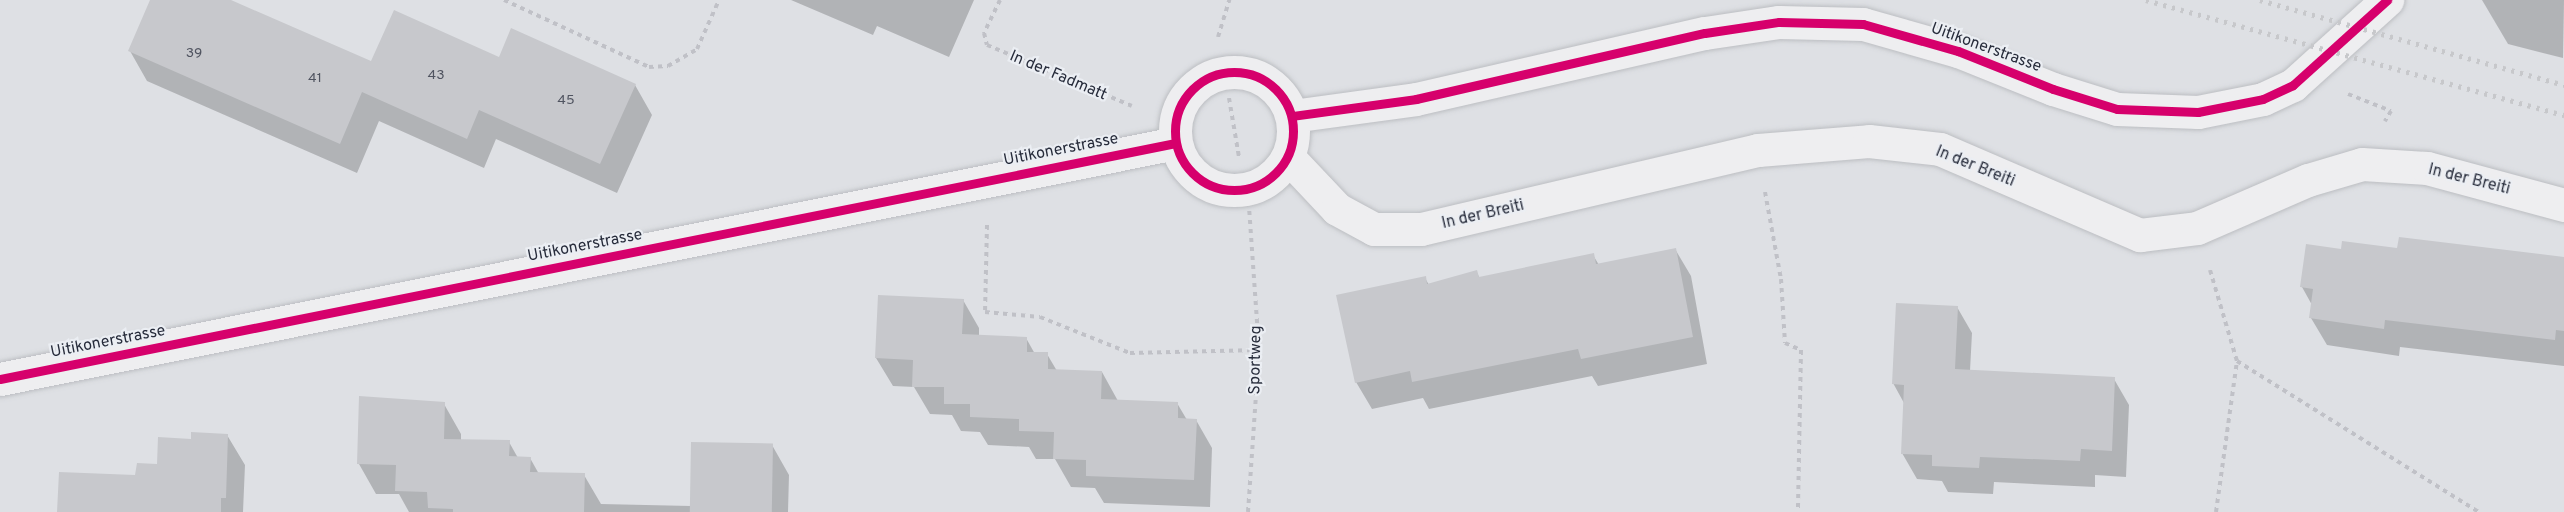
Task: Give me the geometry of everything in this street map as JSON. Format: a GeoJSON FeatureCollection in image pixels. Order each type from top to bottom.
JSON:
{"type":"FeatureCollection","features":[{"type":"Feature","properties":{"kind":"street","name":"Uitikonerstrasse"},"geometry":{"type":"LineString","coordinates":[[1292,116],[1416,99],[1705,33],[1779,22],[1863,24],[1958,51],[2053,89],[2117,109],[2198,112],[2263,99],[2315,69],[2387,0]]}},
{"type":"Feature","properties":{"kind":"street"},"geometry":{"type":"LineString","coordinates":[[1224,72],[1252,74],[1272,84],[1286,100],[1292,116],[1294,137],[1288,157],[1276,174],[1245,188],[1227,190],[1207,184],[1191,172],[1176,133],[1182,103],[1195,87],[1224,72]]}},
{"type":"Feature","properties":{"kind":"street","name":"Uitikonerstrasse"},"geometry":{"type":"LineString","coordinates":[[0,379],[989,179],[1176,133]]}},
{"type":"Feature","properties":{"kind":"street","name":"In der Breiti"},"geometry":{"type":"LineString","coordinates":[[1288,157],[1337,209],[1374,229],[1421,230],[1758,150],[1869,141],[1940,149],[2140,235],[2197,228],[2308,180],[2362,164],[2427,168],[2564,205]]}},
{"type":"Feature","properties":{"kind":"path"},"geometry":{"type":"LineString","coordinates":[[504,0],[649,67],[668,66],[697,49],[719,0]]}},
{"type":"Feature","properties":{"kind":"path"},"geometry":{"type":"LineString","coordinates":[[1218,37],[1229,0]]}},
{"type":"Feature","properties":{"kind":"path"},"geometry":{"type":"LineString","coordinates":[[2315,69],[2336,90],[2391,111],[2362,164]]}},
{"type":"Feature","properties":{"kind":"path"},"geometry":{"type":"LineString","coordinates":[[1229,98],[1239,157]]}},
{"type":"Feature","properties":{"kind":"path"},"geometry":{"type":"LineString","coordinates":[[1758,150],[1781,279],[1785,343],[1801,350],[1798,512]]}},
{"type":"Feature","properties":{"kind":"path"},"geometry":{"type":"LineString","coordinates":[[989,179],[985,312],[1040,316],[1130,353],[1259,350]]}},
{"type":"Feature","properties":{"kind":"path"},"geometry":{"type":"LineString","coordinates":[[2197,228],[2237,361],[2216,512]]}},
{"type":"Feature","properties":{"kind":"path"},"geometry":{"type":"LineString","coordinates":[[2237,361],[2479,512]]}},
{"type":"Feature","properties":{"kind":"building"},"geometry":{"type":"Polygon","coordinates":[[[150,0],[231,0],[371,61],[394,10],[499,57],[511,28],[636,84],[600,164],[479,110],[467,139],[362,92],[340,144],[128,51],[150,0]]]}},
{"type":"Feature","properties":{"kind":"building"},"geometry":{"type":"Polygon","coordinates":[[[2399,237],[2564,257],[2564,331],[2556,330],[2555,340],[2385,320],[2384,329],[2309,318],[2313,289],[2300,287],[2306,244],[2341,249],[2342,241],[2397,248],[2399,237]]]}},
{"type":"Feature","properties":{"kind":"building"},"geometry":{"type":"Polygon","coordinates":[[[1676,248],[1693,337],[1581,359],[1578,349],[1412,382],[1410,371],[1355,383],[1336,295],[1426,276],[1427,284],[1477,270],[1479,277],[1594,253],[1596,264],[1676,248]]]}},
{"type":"Feature","properties":{"kind":"building"},"geometry":{"type":"Polygon","coordinates":[[[878,295],[964,299],[962,334],[1027,337],[1027,352],[1048,352],[1048,369],[1102,371],[1101,399],[1178,402],[1178,418],[1197,419],[1194,480],[1086,476],[1086,460],[1053,459],[1054,432],[1019,431],[1019,419],[970,417],[970,404],[944,404],[944,387],[912,387],[913,360],[875,358],[878,295]]]}},
{"type":"Feature","properties":{"kind":"building"},"geometry":{"type":"Polygon","coordinates":[[[1896,303],[1958,306],[1955,369],[2115,377],[2112,451],[2081,449],[2080,461],[1980,457],[1979,468],[1932,466],[1932,455],[1901,454],[1904,385],[1892,384],[1896,303]]]}},
{"type":"Feature","properties":{"kind":"building"},"geometry":{"type":"Polygon","coordinates":[[[359,396],[445,402],[444,439],[510,440],[509,456],[531,457],[530,472],[585,473],[584,512],[453,512],[453,509],[428,508],[427,492],[395,491],[396,465],[357,464],[359,396]]]}},
{"type":"Feature","properties":{"kind":"building"},"geometry":{"type":"Polygon","coordinates":[[[191,432],[228,434],[226,498],[221,498],[221,512],[57,512],[59,472],[135,475],[137,463],[157,464],[158,437],[191,439],[191,432]]]}},
{"type":"Feature","properties":{"kind":"building"},"geometry":{"type":"Polygon","coordinates":[[[691,442],[773,443],[772,512],[690,512],[691,442]]]}},
{"type":"Feature","properties":{"kind":"railway"},"geometry":{"type":"LineString","coordinates":[[2146,0],[2564,115]]}},
{"type":"Feature","properties":{"kind":"railway"},"geometry":{"type":"LineString","coordinates":[[2260,0],[2564,85]]}},
{"type":"Feature","properties":{"kind":"cycle path"},"geometry":{"type":"LineString","coordinates":[[1292,116],[1416,99],[1705,33],[1779,22],[1863,24],[1958,51],[2053,89],[2117,109],[2198,112],[2263,99],[2293,85],[2387,0]]}},
{"type":"Feature","properties":{"kind":"cycle path"},"geometry":{"type":"LineString","coordinates":[[1234,72],[1257,77],[1276,89],[1288,108],[1293,131],[1288,154],[1276,173],[1257,185],[1234,190],[1211,185],[1192,173],[1180,154],[1175,131],[1180,108],[1192,89],[1211,77],[1234,72]]}},
{"type":"Feature","properties":{"kind":"cycle path"},"geometry":{"type":"LineString","coordinates":[[0,379],[1176,143]]}}]}
